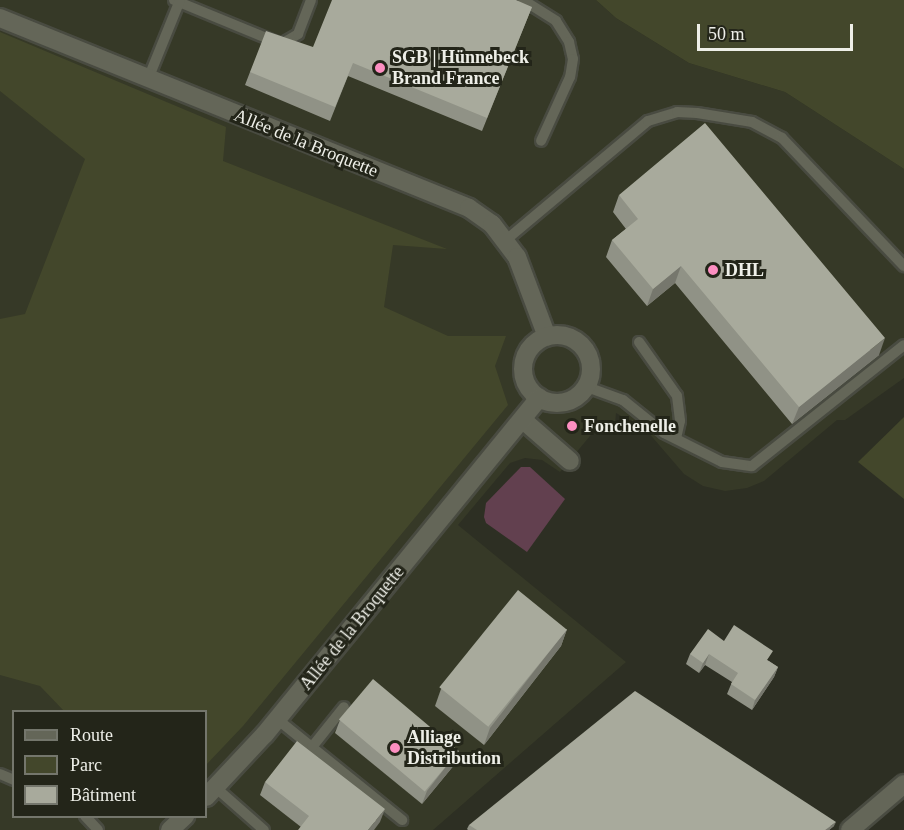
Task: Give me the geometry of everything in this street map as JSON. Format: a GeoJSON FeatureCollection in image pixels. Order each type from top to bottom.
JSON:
{"type":"FeatureCollection","features":[{"type":"Feature","properties":{"kind":"street","name":"Allée de la Broquette"},"geometry":{"type":"LineString","coordinates":[[0,18],[469,208],[492,224],[506,240],[523,270],[547,337]]}},
{"type":"Feature","properties":{"kind":"street"},"geometry":{"type":"LineString","coordinates":[[547,337],[570,338],[580,344],[591,364],[586,387],[580,396],[560,404],[539,398],[526,382],[524,361],[536,342],[547,337]]}},
{"type":"Feature","properties":{"kind":"street","name":"Allée de la Broquette"},"geometry":{"type":"LineString","coordinates":[[210,792],[277,719],[539,398]]}},
{"type":"Feature","properties":{"kind":"street"},"geometry":{"type":"LineString","coordinates":[[523,420],[570,461]]}},
{"type":"Feature","properties":{"kind":"street"},"geometry":{"type":"LineString","coordinates":[[850,830],[904,784]]}},
{"type":"Feature","properties":{"kind":"street"},"geometry":{"type":"LineString","coordinates":[[170,830],[183,818]]}},
{"type":"Feature","properties":{"kind":"lane"},"geometry":{"type":"LineString","coordinates":[[148,79],[178,1],[281,44],[298,34],[311,0]]}},
{"type":"Feature","properties":{"kind":"lane"},"geometry":{"type":"LineString","coordinates":[[523,0],[556,21],[569,42],[573,59],[570,77],[541,141]]}},
{"type":"Feature","properties":{"kind":"lane"},"geometry":{"type":"LineString","coordinates":[[506,240],[648,121],[669,113],[697,113],[752,122],[782,138],[904,266]]}},
{"type":"Feature","properties":{"kind":"lane"},"geometry":{"type":"LineString","coordinates":[[639,342],[677,396],[680,421],[676,439]]}},
{"type":"Feature","properties":{"kind":"lane"},"geometry":{"type":"LineString","coordinates":[[586,387],[623,400],[676,439],[722,462],[752,466],[904,345]]}},
{"type":"Feature","properties":{"kind":"lane"},"geometry":{"type":"LineString","coordinates":[[312,747],[344,707]]}},
{"type":"Feature","properties":{"kind":"lane"},"geometry":{"type":"LineString","coordinates":[[277,719],[402,820]]}},
{"type":"Feature","properties":{"kind":"lane"},"geometry":{"type":"LineString","coordinates":[[210,792],[264,830]]}},
{"type":"Feature","properties":{"kind":"lane"},"geometry":{"type":"LineString","coordinates":[[87,818],[98,830]]}},
{"type":"Feature","properties":{"kind":"shaded area"},"geometry":{"type":"Polygon","coordinates":[[[0,0],[596,0],[616,18],[689,63],[785,92],[904,169],[904,378],[845,420],[837,420],[764,481],[747,488],[725,491],[703,486],[684,474],[647,431],[616,413],[615,425],[600,424],[560,472],[542,460],[525,458],[510,463],[458,525],[626,662],[433,830],[0,830],[0,0]]]}},
{"type":"Feature","properties":{"kind":"shaded area"},"geometry":{"type":"Polygon","coordinates":[[[521,467],[530,467],[565,499],[527,552],[486,523],[484,517],[486,503],[521,467]]]}},
{"type":"Feature","properties":{"kind":"green space"},"geometry":{"type":"Polygon","coordinates":[[[596,0],[904,0],[904,169],[785,92],[689,63],[616,18],[596,0]]]}},
{"type":"Feature","properties":{"kind":"green space"},"geometry":{"type":"Polygon","coordinates":[[[0,32],[226,127],[223,161],[447,249],[393,245],[384,307],[448,336],[506,336],[495,366],[508,405],[243,726],[207,764],[207,710],[63,710],[40,686],[0,675],[0,319],[25,314],[85,159],[0,91],[0,32]]]}},
{"type":"Feature","properties":{"kind":"green space"},"geometry":{"type":"Polygon","coordinates":[[[904,417],[904,499],[858,462],[904,417]]]}},
{"type":"Feature","properties":{"kind":"building","name":"SGB | Hünnebeck Brand France"},"geometry":{"type":"Polygon","coordinates":[[[332,0],[516,0],[532,7],[487,118],[353,63],[335,107],[250,72],[266,31],[313,47],[332,0]]]}},
{"type":"Feature","properties":{"kind":"building","name":"DHL"},"geometry":{"type":"Polygon","coordinates":[[[705,123],[885,338],[799,407],[681,266],[653,289],[612,240],[638,219],[619,195],[705,123]]]}},
{"type":"Feature","properties":{"kind":"building"},"geometry":{"type":"Polygon","coordinates":[[[518,590],[567,630],[488,727],[439,687],[518,590]]]}},
{"type":"Feature","properties":{"kind":"building"},"geometry":{"type":"Polygon","coordinates":[[[734,625],[773,651],[767,660],[778,667],[755,700],[731,684],[738,673],[709,654],[703,663],[690,654],[708,629],[724,641],[734,625]]]}},
{"type":"Feature","properties":{"kind":"building","name":"Alliage Distribution"},"geometry":{"type":"Polygon","coordinates":[[[373,679],[459,751],[425,792],[339,720],[373,679]]]}},
{"type":"Feature","properties":{"kind":"building"},"geometry":{"type":"Polygon","coordinates":[[[635,691],[836,822],[825,830],[477,830],[469,825],[635,691]]]}},
{"type":"Feature","properties":{"kind":"building"},"geometry":{"type":"Polygon","coordinates":[[[297,741],[385,809],[368,830],[298,830],[309,816],[265,782],[297,741]]]}},
{"type":"Feature","properties":{"kind":"place","name":"SGB | Hünnebeck Brand France"},"geometry":{"type":"Point","coordinates":[380,68]}},
{"type":"Feature","properties":{"kind":"place","name":"DHL"},"geometry":{"type":"Point","coordinates":[713,270]}},
{"type":"Feature","properties":{"kind":"place","name":"Fonchenelle"},"geometry":{"type":"Point","coordinates":[572,426]}},
{"type":"Feature","properties":{"kind":"place","name":"Alliage Distribution"},"geometry":{"type":"Point","coordinates":[395,748]}}]}
